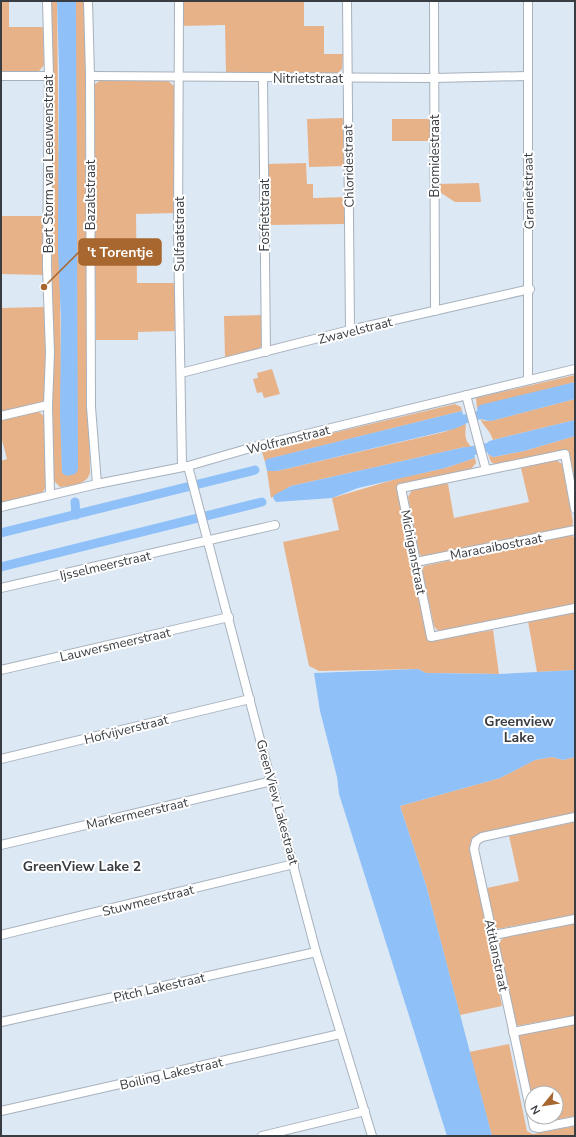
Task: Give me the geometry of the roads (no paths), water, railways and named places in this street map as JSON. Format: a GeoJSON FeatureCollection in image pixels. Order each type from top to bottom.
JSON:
{"type":"FeatureCollection","features":[{"type":"Feature","properties":{"kind":"street","name":"Bert Storm van Leeuwenstraat"},"geometry":{"type":"LineString","coordinates":[[47,1],[49,76],[47,266],[50,353],[48,405],[50,495]]}},
{"type":"Feature","properties":{"kind":"street","name":"Bazaltstraat"},"geometry":{"type":"LineString","coordinates":[[88,1],[90,76],[91,407],[98,484]]}},
{"type":"Feature","properties":{"kind":"street","name":"Sulfaatstraat"},"geometry":{"type":"LineString","coordinates":[[179,1],[178,234],[181,373],[187,467]]}},
{"type":"Feature","properties":{"kind":"street","name":"Chloridestraat"},"geometry":{"type":"LineString","coordinates":[[347,1],[350,330]]}},
{"type":"Feature","properties":{"kind":"street","name":"Bromidestraat"},"geometry":{"type":"LineString","coordinates":[[434,1],[435,311]]}},
{"type":"Feature","properties":{"kind":"street","name":"Granietstraat"},"geometry":{"type":"LineString","coordinates":[[528,1],[527,76],[530,290],[528,380]]}},
{"type":"Feature","properties":{"kind":"street"},"geometry":{"type":"LineString","coordinates":[[1,76],[49,76]]}},
{"type":"Feature","properties":{"kind":"street","name":"Nitrietstraat"},"geometry":{"type":"LineString","coordinates":[[90,76],[263,78],[434,78],[527,76]]}},
{"type":"Feature","properties":{"kind":"street","name":"Fosfietstraat"},"geometry":{"type":"LineString","coordinates":[[263,78],[266,352]]}},
{"type":"Feature","properties":{"kind":"street","name":"Zwavelstraat"},"geometry":{"type":"LineString","coordinates":[[181,373],[350,330],[530,290]]}},
{"type":"Feature","properties":{"kind":"street","name":"Wolframstraat"},"geometry":{"type":"LineString","coordinates":[[1,508],[98,484],[187,467],[257,446],[575,369]]}},
{"type":"Feature","properties":{"kind":"street"},"geometry":{"type":"LineString","coordinates":[[466,396],[486,470]]}},
{"type":"Feature","properties":{"kind":"street"},"geometry":{"type":"LineString","coordinates":[[1,416],[48,405]]}},
{"type":"Feature","properties":{"kind":"street","name":"Michiganstraat"},"geometry":{"type":"LineString","coordinates":[[575,509],[564,454],[401,488],[431,637],[575,608]]}},
{"type":"Feature","properties":{"kind":"street","name":"GreenView Lakestraat"},"geometry":{"type":"LineString","coordinates":[[187,467],[209,541],[316,952],[372,1136]]}},
{"type":"Feature","properties":{"kind":"street","name":"Ijsselmeerstraat"},"geometry":{"type":"LineString","coordinates":[[1,588],[275,525]]}},
{"type":"Feature","properties":{"kind":"street","name":"Maracaibostraat"},"geometry":{"type":"LineString","coordinates":[[416,562],[575,530]]}},
{"type":"Feature","properties":{"kind":"street","name":"Lauwersmeerstraat"},"geometry":{"type":"LineString","coordinates":[[1,670],[229,617]]}},
{"type":"Feature","properties":{"kind":"street","name":"Hofvijverstraat"},"geometry":{"type":"LineString","coordinates":[[1,759],[250,698]]}},
{"type":"Feature","properties":{"kind":"street","name":"Markermeerstraat"},"geometry":{"type":"LineString","coordinates":[[1,845],[272,781]]}},
{"type":"Feature","properties":{"kind":"street","name":"Atitlanstraat"},"geometry":{"type":"LineString","coordinates":[[575,817],[482,837],[476,841],[474,849],[494,935],[534,1127],[539,1128],[575,1121]]}},
{"type":"Feature","properties":{"kind":"street","name":"Stuwmeerstraat"},"geometry":{"type":"LineString","coordinates":[[1,935],[294,864]]}},
{"type":"Feature","properties":{"kind":"street"},"geometry":{"type":"LineString","coordinates":[[494,935],[575,919]]}},
{"type":"Feature","properties":{"kind":"street","name":"Pitch Lakestraat"},"geometry":{"type":"LineString","coordinates":[[1,1022],[316,952]]}},
{"type":"Feature","properties":{"kind":"street"},"geometry":{"type":"LineString","coordinates":[[513,1032],[575,1020]]}},
{"type":"Feature","properties":{"kind":"street","name":"Boiling Lakestraat"},"geometry":{"type":"LineString","coordinates":[[1,1111],[340,1034]]}},
{"type":"Feature","properties":{"kind":"street"},"geometry":{"type":"LineString","coordinates":[[262,1136],[365,1110]]}},
{"type":"Feature","properties":{"kind":"water"},"geometry":{"type":"Polygon","coordinates":[[[57,1],[76,1],[78,470],[75,474],[67,476],[62,473],[60,415],[61,321],[58,250],[59,69],[57,1]]]}},
{"type":"Feature","properties":{"kind":"water"},"geometry":{"type":"Polygon","coordinates":[[[575,382],[575,399],[491,421],[482,419],[478,414],[477,408],[480,405],[575,382]]]}},
{"type":"Feature","properties":{"kind":"water"},"geometry":{"type":"Polygon","coordinates":[[[462,411],[466,424],[454,429],[277,471],[267,471],[265,462],[267,459],[462,411]]]}},
{"type":"Feature","properties":{"kind":"water"},"geometry":{"type":"Polygon","coordinates":[[[575,420],[575,436],[524,451],[493,457],[488,454],[486,445],[489,441],[575,420]]]}},
{"type":"Feature","properties":{"kind":"water"},"geometry":{"type":"Polygon","coordinates":[[[465,447],[473,448],[475,458],[445,468],[358,488],[332,498],[276,502],[273,498],[274,495],[291,486],[465,447]]]}},
{"type":"Feature","properties":{"kind":"water"},"geometry":{"type":"Polygon","coordinates":[[[418,669],[426,673],[499,674],[575,670],[575,757],[563,760],[552,757],[535,760],[500,778],[400,806],[426,885],[492,1136],[447,1136],[339,794],[337,777],[320,711],[314,673],[418,669]]]}},
{"type":"Feature","properties":{"kind":"waterway"},"geometry":{"type":"LineString","coordinates":[[454,422],[490,412]]}},
{"type":"Feature","properties":{"kind":"waterway"},"geometry":{"type":"LineString","coordinates":[[462,453],[499,445]]}},
{"type":"Feature","properties":{"kind":"waterway"},"geometry":{"type":"LineString","coordinates":[[1,533],[255,470]]}},
{"type":"Feature","properties":{"kind":"waterway"},"geometry":{"type":"LineString","coordinates":[[75,502],[76,515]]}},
{"type":"Feature","properties":{"kind":"waterway"},"geometry":{"type":"LineString","coordinates":[[1,567],[262,502]]}},
{"type":"Feature","properties":{"kind":"place","name":"'t Torentje"},"geometry":{"type":"Point","coordinates":[44,287]}},
{"type":"Feature","properties":{"kind":"district","name":"Greenview Lake"},"geometry":{"type":"Point","coordinates":[519,730]}},
{"type":"Feature","properties":{"kind":"district","name":"GreenView Lake 2"},"geometry":{"type":"Point","coordinates":[82,866]}}]}
